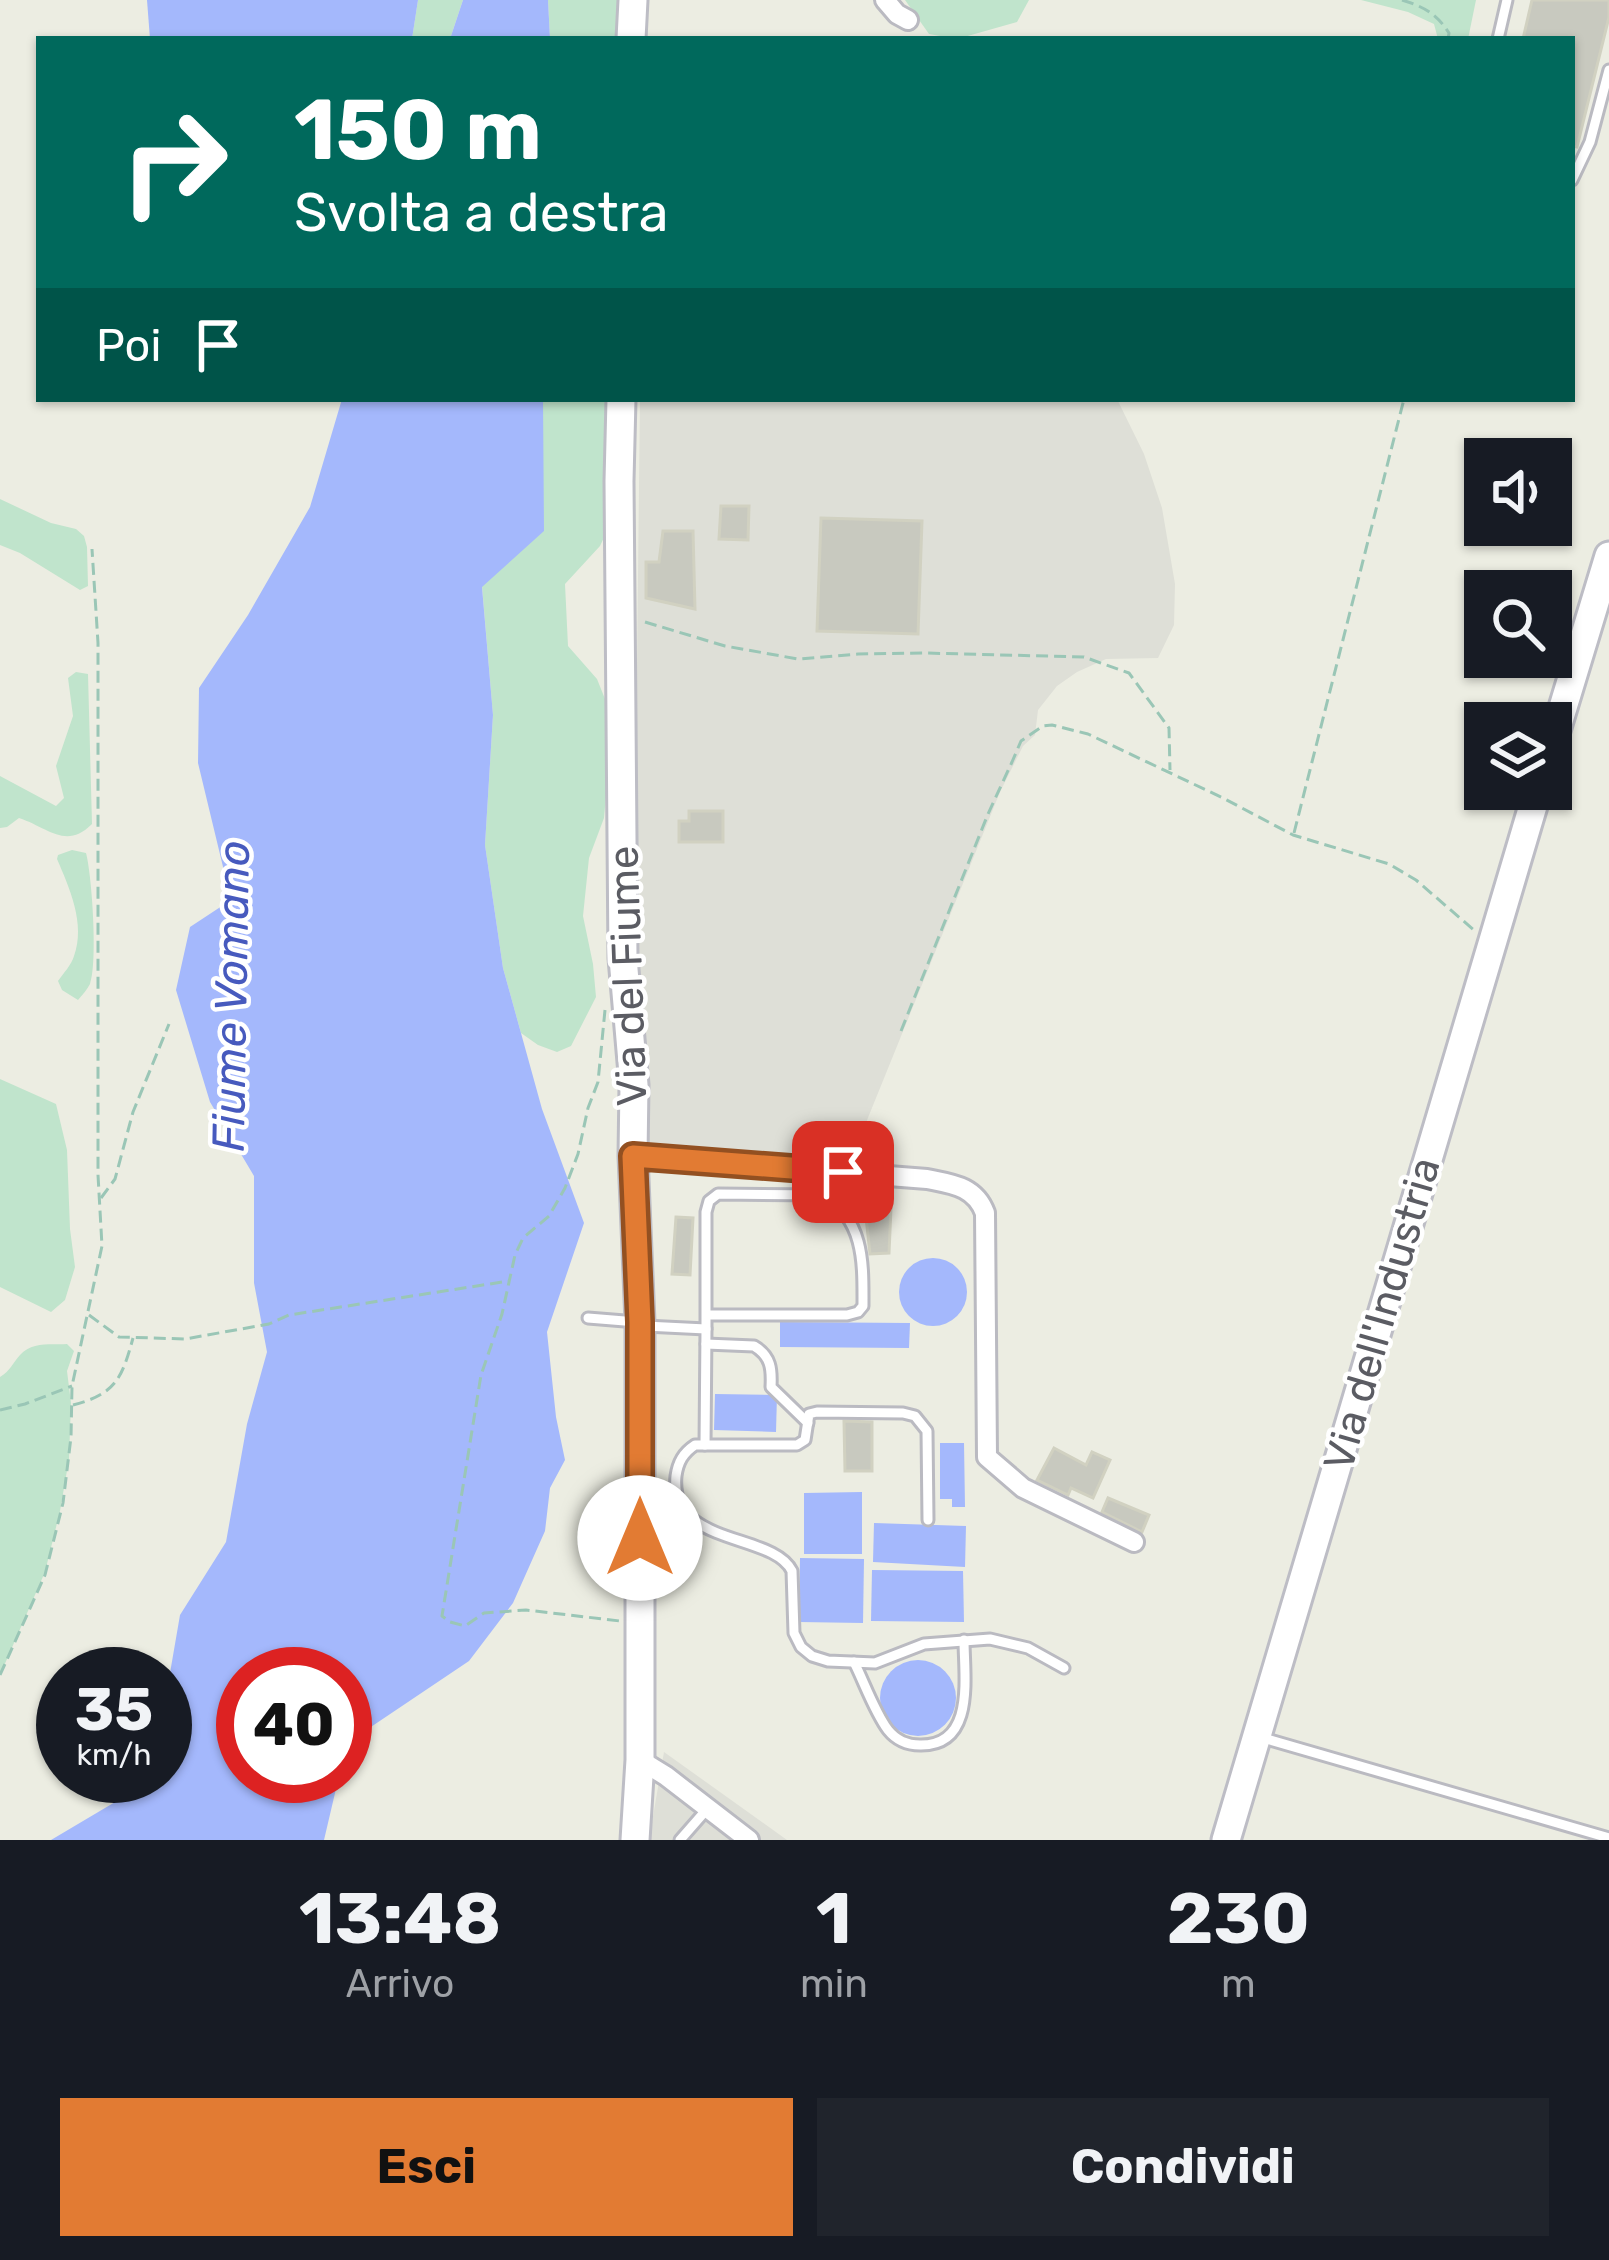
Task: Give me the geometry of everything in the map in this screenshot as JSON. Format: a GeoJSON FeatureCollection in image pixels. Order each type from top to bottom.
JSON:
{"type":"FeatureCollection","features":[{"type":"Feature","properties":{"kind":"street"},"geometry":{"type":"LineString","coordinates":[[632,36],[633,0]]}},
{"type":"Feature","properties":{"kind":"street"},"geometry":{"type":"LineString","coordinates":[[885,0],[908,20]]}},
{"type":"Feature","properties":{"kind":"street","name":"Via del Fiume"},"geometry":{"type":"LineString","coordinates":[[621,402],[623,958],[634,1085],[640,1324],[640,1760],[635,1840]]}},
{"type":"Feature","properties":{"kind":"street"},"geometry":{"type":"LineString","coordinates":[[1565,702],[1609,556]]}},
{"type":"Feature","properties":{"kind":"street","name":"Via dell'Industria"},"geometry":{"type":"LineString","coordinates":[[1226,1840],[1532,810]]}},
{"type":"Feature","properties":{"kind":"street"},"geometry":{"type":"LineString","coordinates":[[633,1156],[927,1179],[970,1190],[985,1213],[987,1457],[1023,1488],[1134,1542]]}},
{"type":"Feature","properties":{"kind":"street"},"geometry":{"type":"LineString","coordinates":[[640,1760],[749,1840]]}},
{"type":"Feature","properties":{"kind":"lane"},"geometry":{"type":"LineString","coordinates":[[1499,36],[1507,0]]}},
{"type":"Feature","properties":{"kind":"lane"},"geometry":{"type":"LineString","coordinates":[[1575,174],[1590,142],[1609,70]]}},
{"type":"Feature","properties":{"kind":"lane"},"geometry":{"type":"LineString","coordinates":[[706,1315],[858,1312],[863,1306],[862,1254],[856,1232],[824,1195],[718,1194],[710,1201],[706,1212],[706,1315],[706,1444]]}},
{"type":"Feature","properties":{"kind":"lane"},"geometry":{"type":"LineString","coordinates":[[588,1318],[706,1329]]}},
{"type":"Feature","properties":{"kind":"lane"},"geometry":{"type":"LineString","coordinates":[[706,1344],[760,1350],[770,1363],[771,1387],[808,1423]]}},
{"type":"Feature","properties":{"kind":"lane"},"geometry":{"type":"LineString","coordinates":[[928,1520],[926,1431],[914,1416],[903,1413],[817,1412],[809,1414],[805,1440],[796,1445],[695,1445],[679,1462],[676,1486],[685,1510],[697,1522],[788,1563],[794,1634],[812,1656],[875,1663],[924,1644],[1009,1642],[1064,1668]]}},
{"type":"Feature","properties":{"kind":"lane"},"geometry":{"type":"LineString","coordinates":[[854,1662],[884,1726],[911,1745],[929,1745],[945,1739],[964,1712],[964,1640]]}},
{"type":"Feature","properties":{"kind":"lane"},"geometry":{"type":"LineString","coordinates":[[1258,1736],[1609,1838]]}},
{"type":"Feature","properties":{"kind":"lane"},"geometry":{"type":"LineString","coordinates":[[680,1840],[708,1808]]}},
{"type":"Feature","properties":{"kind":"path"},"geometry":{"type":"LineString","coordinates":[[1402,0],[1439,17],[1448,36]]}},
{"type":"Feature","properties":{"kind":"path"},"geometry":{"type":"LineString","coordinates":[[1293,835],[1403,402]]}},
{"type":"Feature","properties":{"kind":"path"},"geometry":{"type":"LineString","coordinates":[[0,1676],[45,1575],[63,1503],[72,1386],[102,1246],[98,644],[92,549]]}},
{"type":"Feature","properties":{"kind":"path"},"geometry":{"type":"LineString","coordinates":[[620,614],[725,646],[798,659],[924,653],[1084,657],[1130,673],[1169,728],[1170,774]]}},
{"type":"Feature","properties":{"kind":"path"},"geometry":{"type":"LineString","coordinates":[[902,1031],[1021,741],[1043,726],[1088,734],[1293,835],[1389,864],[1492,940]]}},
{"type":"Feature","properties":{"kind":"path"},"geometry":{"type":"LineString","coordinates":[[610,994],[598,1082],[578,1154],[549,1216],[523,1238],[515,1255],[481,1375],[442,1616],[465,1626],[484,1613],[526,1610],[640,1623]]}},
{"type":"Feature","properties":{"kind":"path"},"geometry":{"type":"LineString","coordinates":[[100,1199],[115,1179],[133,1112],[169,1024]]}},
{"type":"Feature","properties":{"kind":"path"},"geometry":{"type":"LineString","coordinates":[[87,1314],[119,1336],[185,1339],[269,1324],[289,1315],[509,1281]]}},
{"type":"Feature","properties":{"kind":"path"},"geometry":{"type":"LineString","coordinates":[[72,1406],[101,1398],[124,1370],[134,1337]]}},
{"type":"Feature","properties":{"kind":"path"},"geometry":{"type":"LineString","coordinates":[[0,1410],[72,1386]]}},
{"type":"Feature","properties":{"kind":"shaded area"},"geometry":{"type":"Polygon","coordinates":[[[640,402],[1118,402],[1144,454],[1162,508],[1175,584],[1174,625],[1158,658],[1106,659],[1057,686],[1038,710],[1035,735],[1023,746],[1000,792],[846,1172],[646,1152],[635,843],[640,402]]]}},
{"type":"Feature","properties":{"kind":"shaded area"},"geometry":{"type":"Polygon","coordinates":[[[664,1752],[787,1840],[649,1840],[664,1752]]]}},
{"type":"Feature","properties":{"kind":"green space"},"geometry":{"type":"Polygon","coordinates":[[[418,0],[463,0],[451,36],[412,36],[418,0]]]}},
{"type":"Feature","properties":{"kind":"green space"},"geometry":{"type":"Polygon","coordinates":[[[548,0],[627,0],[626,36],[550,36],[548,0]]]}},
{"type":"Feature","properties":{"kind":"green space"},"geometry":{"type":"Polygon","coordinates":[[[905,0],[1029,0],[1017,22],[968,36],[929,34],[905,0]]]}},
{"type":"Feature","properties":{"kind":"green space"},"geometry":{"type":"Polygon","coordinates":[[[1361,0],[1476,0],[1469,36],[1437,36],[1434,24],[1361,0]]]}},
{"type":"Feature","properties":{"kind":"green space"},"geometry":{"type":"Polygon","coordinates":[[[543,402],[614,402],[606,470],[608,529],[600,546],[565,584],[568,646],[597,679],[613,719],[604,818],[589,858],[583,916],[596,997],[571,1046],[557,1052],[521,1033],[503,968],[485,845],[493,715],[482,586],[543,530],[543,402]]]}},
{"type":"Feature","properties":{"kind":"green space"},"geometry":{"type":"Polygon","coordinates":[[[0,499],[84,536],[88,586],[80,590],[0,545],[0,499]]]}},
{"type":"Feature","properties":{"kind":"green space"},"geometry":{"type":"Polygon","coordinates":[[[76,672],[88,674],[92,824],[83,832],[65,836],[19,818],[0,828],[0,776],[56,806],[64,798],[56,766],[73,716],[68,678],[76,672]]]}},
{"type":"Feature","properties":{"kind":"green space"},"geometry":{"type":"Polygon","coordinates":[[[72,850],[86,853],[93,919],[90,984],[78,1000],[62,990],[58,981],[77,944],[74,906],[57,859],[72,850]]]}},
{"type":"Feature","properties":{"kind":"green space"},"geometry":{"type":"Polygon","coordinates":[[[0,1079],[56,1104],[67,1150],[75,1267],[65,1300],[51,1312],[0,1287],[0,1079]]]}},
{"type":"Feature","properties":{"kind":"green space"},"geometry":{"type":"Polygon","coordinates":[[[67,1344],[74,1351],[67,1371],[69,1459],[60,1511],[45,1572],[0,1675],[0,1377],[30,1348],[67,1344]]]}},
{"type":"Feature","properties":{"kind":"water"},"geometry":{"type":"Polygon","coordinates":[[[147,0],[418,0],[412,36],[150,36],[147,0]]]}},
{"type":"Feature","properties":{"kind":"water"},"geometry":{"type":"Polygon","coordinates":[[[463,0],[548,0],[550,36],[451,36],[463,0]]]}},
{"type":"Feature","properties":{"kind":"water","name":"Fiume Vomano"},"geometry":{"type":"Polygon","coordinates":[[[341,402],[543,402],[544,531],[482,587],[493,715],[485,845],[503,968],[542,1109],[584,1223],[547,1332],[565,1460],[550,1488],[545,1531],[513,1603],[469,1661],[372,1726],[372,1647],[216,1647],[216,1803],[333,1803],[324,1840],[51,1840],[113,1803],[192,1803],[192,1647],[174,1647],[180,1615],[226,1542],[247,1424],[267,1352],[254,1283],[254,1176],[210,1102],[176,990],[190,927],[231,900],[198,763],[199,688],[248,615],[310,507],[341,402]]]}},
{"type":"Feature","properties":{"kind":"water"},"geometry":{"type":"Polygon","coordinates":[[[933,1258],[957,1268],[967,1292],[957,1316],[933,1326],[909,1316],[899,1292],[909,1268],[933,1258]]]}},
{"type":"Feature","properties":{"kind":"water"},"geometry":{"type":"Polygon","coordinates":[[[780,1322],[910,1323],[909,1348],[780,1347],[780,1322]]]}},
{"type":"Feature","properties":{"kind":"water"},"geometry":{"type":"Polygon","coordinates":[[[715,1394],[777,1395],[776,1432],[714,1430],[715,1394]]]}},
{"type":"Feature","properties":{"kind":"water"},"geometry":{"type":"Polygon","coordinates":[[[940,1443],[964,1443],[965,1507],[952,1507],[952,1499],[940,1499],[940,1443]]]}},
{"type":"Feature","properties":{"kind":"water"},"geometry":{"type":"Polygon","coordinates":[[[862,1492],[862,1554],[804,1554],[804,1493],[862,1492]]]}},
{"type":"Feature","properties":{"kind":"water"},"geometry":{"type":"Polygon","coordinates":[[[874,1523],[966,1526],[965,1567],[873,1562],[874,1523]]]}},
{"type":"Feature","properties":{"kind":"water"},"geometry":{"type":"Polygon","coordinates":[[[800,1558],[864,1559],[863,1623],[799,1622],[800,1558]]]}},
{"type":"Feature","properties":{"kind":"water"},"geometry":{"type":"Polygon","coordinates":[[[872,1570],[963,1571],[964,1622],[871,1621],[872,1570]]]}},
{"type":"Feature","properties":{"kind":"water"},"geometry":{"type":"Polygon","coordinates":[[[918,1660],[945,1671],[956,1698],[945,1725],[918,1736],[891,1725],[880,1698],[891,1671],[918,1660]]]}},
{"type":"Feature","properties":{"kind":"building"},"geometry":{"type":"Polygon","coordinates":[[[1532,0],[1609,0],[1609,17],[1577,147],[1575,36],[1524,36],[1532,0]]]}},
{"type":"Feature","properties":{"kind":"building"},"geometry":{"type":"Polygon","coordinates":[[[721,506],[749,506],[748,540],[719,539],[721,506]]]}},
{"type":"Feature","properties":{"kind":"building"},"geometry":{"type":"Polygon","coordinates":[[[821,518],[922,521],[918,634],[817,631],[821,518]]]}},
{"type":"Feature","properties":{"kind":"building"},"geometry":{"type":"Polygon","coordinates":[[[663,531],[693,531],[695,609],[646,598],[646,562],[659,562],[663,531]]]}},
{"type":"Feature","properties":{"kind":"building"},"geometry":{"type":"Polygon","coordinates":[[[689,811],[723,811],[723,842],[679,842],[679,821],[689,821],[689,811]]]}},
{"type":"Feature","properties":{"kind":"building"},"geometry":{"type":"Polygon","coordinates":[[[865,1208],[891,1208],[889,1253],[870,1254],[865,1208]]]}},
{"type":"Feature","properties":{"kind":"building"},"geometry":{"type":"Polygon","coordinates":[[[676,1217],[693,1218],[690,1275],[672,1274],[676,1217]]]}},
{"type":"Feature","properties":{"kind":"building"},"geometry":{"type":"Polygon","coordinates":[[[844,1421],[872,1422],[872,1471],[845,1471],[844,1421]]]}},
{"type":"Feature","properties":{"kind":"building"},"geometry":{"type":"Polygon","coordinates":[[[1054,1448],[1086,1465],[1092,1452],[1110,1460],[1093,1498],[1071,1488],[1068,1495],[1037,1480],[1054,1448]]]}},
{"type":"Feature","properties":{"kind":"building"},"geometry":{"type":"Polygon","coordinates":[[[1108,1498],[1149,1515],[1142,1532],[1102,1512],[1108,1498]]]}},
{"type":"Feature","properties":{"kind":"route"},"geometry":{"type":"LineString","coordinates":[[640,1538],[640,1322],[633,1156],[843,1172]]}}]}
